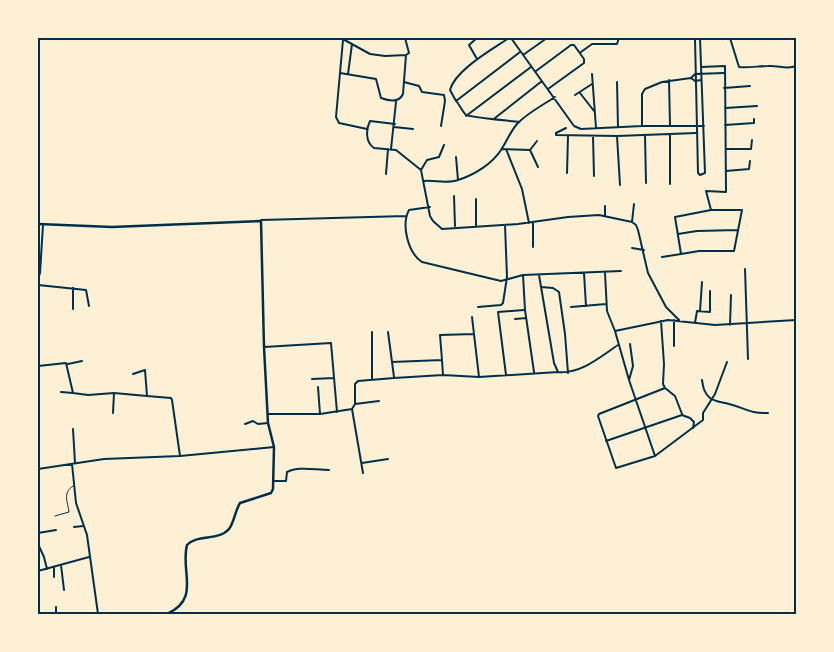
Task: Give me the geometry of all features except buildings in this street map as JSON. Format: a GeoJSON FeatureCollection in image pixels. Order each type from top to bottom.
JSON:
{"type":"FeatureCollection","features":[{"type":"Feature","properties":{"kind":"street"},"geometry":{"type":"LineString","coordinates":[[341,38],[373,55],[406,54]]}},
{"type":"Feature","properties":{"kind":"street"},"geometry":{"type":"LineString","coordinates":[[340,73],[376,79],[382,98],[396,101],[403,94],[406,54],[409,52],[405,38]]}},
{"type":"Feature","properties":{"kind":"street"},"geometry":{"type":"LineString","coordinates":[[477,38],[469,45],[478,60]]}},
{"type":"Feature","properties":{"kind":"street"},"geometry":{"type":"LineString","coordinates":[[519,122],[466,116],[450,90],[454,80],[478,60],[510,38],[555,97],[574,126],[581,128],[618,128],[704,126]]}},
{"type":"Feature","properties":{"kind":"street"},"geometry":{"type":"LineString","coordinates":[[523,55],[547,38]]}},
{"type":"Feature","properties":{"kind":"street"},"geometry":{"type":"LineString","coordinates":[[591,38],[592,44]]}},
{"type":"Feature","properties":{"kind":"street"},"geometry":{"type":"LineString","coordinates":[[580,52],[592,44],[615,44],[619,38]]}},
{"type":"Feature","properties":{"kind":"street"},"geometry":{"type":"LineString","coordinates":[[695,38],[698,173],[705,174],[700,38]]}},
{"type":"Feature","properties":{"kind":"street"},"geometry":{"type":"LineString","coordinates":[[730,38],[738,66],[741,68],[768,66],[790,68],[796,66]]}},
{"type":"Feature","properties":{"kind":"street"},"geometry":{"type":"LineString","coordinates":[[344,40],[336,109],[337,120],[343,124],[366,129]]}},
{"type":"Feature","properties":{"kind":"street"},"geometry":{"type":"LineString","coordinates":[[348,74],[352,44]]}},
{"type":"Feature","properties":{"kind":"street"},"geometry":{"type":"LineString","coordinates":[[535,72],[571,45],[574,45],[580,52],[584,63],[548,89]]}},
{"type":"Feature","properties":{"kind":"street"},"geometry":{"type":"LineString","coordinates":[[457,100],[520,52]]}},
{"type":"Feature","properties":{"kind":"street"},"geometry":{"type":"LineString","coordinates":[[466,116],[531,66]]}},
{"type":"Feature","properties":{"kind":"street"},"geometry":{"type":"LineString","coordinates":[[701,68],[724,66],[726,192],[706,191],[711,210]]}},
{"type":"Feature","properties":{"kind":"street"},"geometry":{"type":"LineString","coordinates":[[691,78],[695,74],[724,73]]}},
{"type":"Feature","properties":{"kind":"street"},"geometry":{"type":"LineString","coordinates":[[592,74],[596,128]]}},
{"type":"Feature","properties":{"kind":"street"},"geometry":{"type":"LineString","coordinates":[[642,126],[644,90],[669,80],[691,78],[701,80]]}},
{"type":"Feature","properties":{"kind":"street"},"geometry":{"type":"LineString","coordinates":[[669,80],[670,126]]}},
{"type":"Feature","properties":{"kind":"street"},"geometry":{"type":"LineString","coordinates":[[495,118],[542,81]]}},
{"type":"Feature","properties":{"kind":"street"},"geometry":{"type":"LineString","coordinates":[[404,82],[420,86],[422,92],[444,95],[445,101],[441,126]]}},
{"type":"Feature","properties":{"kind":"street"},"geometry":{"type":"LineString","coordinates":[[617,82],[618,128]]}},
{"type":"Feature","properties":{"kind":"street"},"geometry":{"type":"LineString","coordinates":[[575,95],[592,84]]}},
{"type":"Feature","properties":{"kind":"street"},"geometry":{"type":"LineString","coordinates":[[724,88],[750,86]]}},
{"type":"Feature","properties":{"kind":"street"},"geometry":{"type":"LineString","coordinates":[[580,93],[594,112]]}},
{"type":"Feature","properties":{"kind":"street"},"geometry":{"type":"LineString","coordinates":[[424,181],[449,182],[458,180],[491,162],[502,149],[508,134],[519,122],[555,97]]}},
{"type":"Feature","properties":{"kind":"street"},"geometry":{"type":"LineString","coordinates":[[391,149],[396,101]]}},
{"type":"Feature","properties":{"kind":"street"},"geometry":{"type":"LineString","coordinates":[[725,108],[757,106]]}},
{"type":"Feature","properties":{"kind":"street"},"geometry":{"type":"LineString","coordinates":[[725,125],[754,123],[754,119]]}},
{"type":"Feature","properties":{"kind":"street"},"geometry":{"type":"LineString","coordinates":[[395,124],[370,120],[366,129],[371,146],[374,148],[396,150],[422,170]]}},
{"type":"Feature","properties":{"kind":"street"},"geometry":{"type":"LineString","coordinates":[[394,128],[413,129]]}},
{"type":"Feature","properties":{"kind":"street"},"geometry":{"type":"LineString","coordinates":[[566,128],[556,134],[557,136],[697,133]]}},
{"type":"Feature","properties":{"kind":"street"},"geometry":{"type":"LineString","coordinates":[[670,134],[670,184]]}},
{"type":"Feature","properties":{"kind":"street"},"geometry":{"type":"LineString","coordinates":[[645,135],[646,183]]}},
{"type":"Feature","properties":{"kind":"street"},"geometry":{"type":"LineString","coordinates":[[567,173],[568,136]]}},
{"type":"Feature","properties":{"kind":"street"},"geometry":{"type":"LineString","coordinates":[[592,136],[594,176]]}},
{"type":"Feature","properties":{"kind":"street"},"geometry":{"type":"LineString","coordinates":[[617,136],[620,185]]}},
{"type":"Feature","properties":{"kind":"street"},"geometry":{"type":"LineString","coordinates":[[726,150],[751,149],[752,140]]}},
{"type":"Feature","properties":{"kind":"street"},"geometry":{"type":"LineString","coordinates":[[530,150],[537,141]]}},
{"type":"Feature","properties":{"kind":"street"},"geometry":{"type":"LineString","coordinates":[[444,145],[438,159],[427,160],[422,170],[431,219],[439,228],[529,223],[576,216],[605,216],[632,222],[636,224],[638,230],[648,273],[666,307],[679,320]]}},
{"type":"Feature","properties":{"kind":"street"},"geometry":{"type":"LineString","coordinates":[[386,174],[388,149]]}},
{"type":"Feature","properties":{"kind":"street"},"geometry":{"type":"LineString","coordinates":[[502,149],[530,150]]}},
{"type":"Feature","properties":{"kind":"street"},"geometry":{"type":"LineString","coordinates":[[506,149],[522,189],[529,223]]}},
{"type":"Feature","properties":{"kind":"street"},"geometry":{"type":"LineString","coordinates":[[530,150],[538,167]]}},
{"type":"Feature","properties":{"kind":"street"},"geometry":{"type":"LineString","coordinates":[[456,157],[458,180]]}},
{"type":"Feature","properties":{"kind":"street"},"geometry":{"type":"LineString","coordinates":[[726,170],[749,169],[750,161]]}},
{"type":"Feature","properties":{"kind":"street"},"geometry":{"type":"LineString","coordinates":[[454,196],[455,228]]}},
{"type":"Feature","properties":{"kind":"street"},"geometry":{"type":"LineString","coordinates":[[476,199],[476,226]]}},
{"type":"Feature","properties":{"kind":"street"},"geometry":{"type":"LineString","coordinates":[[632,222],[634,204]]}},
{"type":"Feature","properties":{"kind":"street"},"geometry":{"type":"LineString","coordinates":[[430,206],[409,210],[406,216],[408,237],[413,254],[419,260],[498,280],[523,275],[621,271]]}},
{"type":"Feature","properties":{"kind":"street"},"geometry":{"type":"LineString","coordinates":[[605,206],[605,216]]}},
{"type":"Feature","properties":{"kind":"street"},"geometry":{"type":"LineString","coordinates":[[662,258],[699,251],[734,251],[742,210],[711,210],[675,217],[681,254]]}},
{"type":"Feature","properties":{"kind":"street"},"geometry":{"type":"LineString","coordinates":[[38,224],[112,226],[406,216]]}},
{"type":"Feature","properties":{"kind":"street"},"geometry":{"type":"LineString","coordinates":[[167,614],[180,607],[186,598],[187,545],[193,541],[225,532],[230,527],[240,503],[271,493],[273,488],[274,447],[267,414],[261,220]]}},
{"type":"Feature","properties":{"kind":"street"},"geometry":{"type":"LineString","coordinates":[[533,222],[533,247]]}},
{"type":"Feature","properties":{"kind":"street"},"geometry":{"type":"LineString","coordinates":[[38,279],[43,225]]}},
{"type":"Feature","properties":{"kind":"street"},"geometry":{"type":"LineString","coordinates":[[478,307],[502,305],[507,278],[505,225]]}},
{"type":"Feature","properties":{"kind":"street"},"geometry":{"type":"LineString","coordinates":[[678,234],[697,231],[738,230]]}},
{"type":"Feature","properties":{"kind":"street"},"geometry":{"type":"LineString","coordinates":[[632,248],[644,250]]}},
{"type":"Feature","properties":{"kind":"street"},"geometry":{"type":"LineString","coordinates":[[746,268],[748,359]]}},
{"type":"Feature","properties":{"kind":"street"},"geometry":{"type":"LineString","coordinates":[[605,272],[608,316],[615,331],[629,380],[655,456]]}},
{"type":"Feature","properties":{"kind":"street"},"geometry":{"type":"LineString","coordinates":[[584,273],[586,306]]}},
{"type":"Feature","properties":{"kind":"street"},"geometry":{"type":"LineString","coordinates":[[523,275],[525,310],[534,374]]}},
{"type":"Feature","properties":{"kind":"street"},"geometry":{"type":"LineString","coordinates":[[539,275],[554,363],[558,372]]}},
{"type":"Feature","properties":{"kind":"street"},"geometry":{"type":"LineString","coordinates":[[695,323],[696,313],[700,311],[702,282]]}},
{"type":"Feature","properties":{"kind":"street"},"geometry":{"type":"LineString","coordinates":[[38,285],[86,290],[89,306]]}},
{"type":"Feature","properties":{"kind":"street"},"geometry":{"type":"LineString","coordinates":[[541,287],[553,288],[559,292],[568,373]]}},
{"type":"Feature","properties":{"kind":"street"},"geometry":{"type":"LineString","coordinates":[[73,288],[73,309]]}},
{"type":"Feature","properties":{"kind":"street"},"geometry":{"type":"LineString","coordinates":[[700,311],[710,313],[710,292]]}},
{"type":"Feature","properties":{"kind":"street"},"geometry":{"type":"LineString","coordinates":[[730,325],[731,295]]}},
{"type":"Feature","properties":{"kind":"street"},"geometry":{"type":"LineString","coordinates":[[571,307],[606,304]]}},
{"type":"Feature","properties":{"kind":"street"},"geometry":{"type":"LineString","coordinates":[[506,375],[498,312],[525,310]]}},
{"type":"Feature","properties":{"kind":"street"},"geometry":{"type":"LineString","coordinates":[[472,317],[478,377]]}},
{"type":"Feature","properties":{"kind":"street"},"geometry":{"type":"LineString","coordinates":[[515,318],[526,318]]}},
{"type":"Feature","properties":{"kind":"street"},"geometry":{"type":"LineString","coordinates":[[615,331],[674,320],[730,325],[796,320]]}},
{"type":"Feature","properties":{"kind":"street"},"geometry":{"type":"LineString","coordinates":[[674,320],[674,346]]}},
{"type":"Feature","properties":{"kind":"street"},"geometry":{"type":"LineString","coordinates":[[661,321],[664,364],[663,384],[674,396],[682,414],[694,422],[693,428]]}},
{"type":"Feature","properties":{"kind":"street"},"geometry":{"type":"LineString","coordinates":[[372,332],[372,379]]}},
{"type":"Feature","properties":{"kind":"street"},"geometry":{"type":"LineString","coordinates":[[388,332],[394,378]]}},
{"type":"Feature","properties":{"kind":"street"},"geometry":{"type":"LineString","coordinates":[[443,375],[440,335],[474,334]]}},
{"type":"Feature","properties":{"kind":"street"},"geometry":{"type":"LineString","coordinates":[[264,347],[331,343],[338,412]]}},
{"type":"Feature","properties":{"kind":"street"},"geometry":{"type":"LineString","coordinates":[[629,380],[633,366],[630,344]]}},
{"type":"Feature","properties":{"kind":"street"},"geometry":{"type":"LineString","coordinates":[[363,473],[352,409],[355,404],[355,384],[358,381],[443,375],[478,377],[568,373],[585,368],[618,345]]}},
{"type":"Feature","properties":{"kind":"street"},"geometry":{"type":"LineString","coordinates":[[38,366],[64,362],[68,364],[82,360]]}},
{"type":"Feature","properties":{"kind":"street"},"geometry":{"type":"LineString","coordinates":[[392,362],[442,360]]}},
{"type":"Feature","properties":{"kind":"street"},"geometry":{"type":"LineString","coordinates":[[665,388],[599,414],[599,420],[616,468],[655,456],[703,420],[703,413],[712,400],[722,379],[727,362]]}},
{"type":"Feature","properties":{"kind":"street"},"geometry":{"type":"LineString","coordinates":[[68,364],[73,393]]}},
{"type":"Feature","properties":{"kind":"street"},"geometry":{"type":"LineString","coordinates":[[133,374],[145,370],[147,396]]}},
{"type":"Feature","properties":{"kind":"street"},"geometry":{"type":"LineString","coordinates":[[312,379],[334,378]]}},
{"type":"Feature","properties":{"kind":"street"},"geometry":{"type":"LineString","coordinates":[[702,380],[706,394],[712,400],[732,404],[743,410],[768,413]]}},
{"type":"Feature","properties":{"kind":"street"},"geometry":{"type":"LineString","coordinates":[[318,387],[320,414]]}},
{"type":"Feature","properties":{"kind":"street"},"geometry":{"type":"LineString","coordinates":[[61,392],[88,395],[114,393],[171,398],[180,456]]}},
{"type":"Feature","properties":{"kind":"street"},"geometry":{"type":"LineString","coordinates":[[112,413],[114,393]]}},
{"type":"Feature","properties":{"kind":"street"},"geometry":{"type":"LineString","coordinates":[[355,404],[379,401]]}},
{"type":"Feature","properties":{"kind":"street"},"geometry":{"type":"LineString","coordinates":[[267,414],[320,414],[352,409]]}},
{"type":"Feature","properties":{"kind":"street"},"geometry":{"type":"LineString","coordinates":[[606,441],[682,414]]}},
{"type":"Feature","properties":{"kind":"street"},"geometry":{"type":"LineString","coordinates":[[245,424],[253,421],[258,424],[268,423]]}},
{"type":"Feature","properties":{"kind":"street"},"geometry":{"type":"LineString","coordinates":[[73,429],[74,486],[77,509],[87,535],[88,557],[92,570],[97,614]]}},
{"type":"Feature","properties":{"kind":"street"},"geometry":{"type":"LineString","coordinates":[[38,469],[104,459],[180,456],[274,447]]}},
{"type":"Feature","properties":{"kind":"street"},"geometry":{"type":"LineString","coordinates":[[362,463],[388,459]]}},
{"type":"Feature","properties":{"kind":"street"},"geometry":{"type":"LineString","coordinates":[[274,482],[286,481],[288,470],[301,468],[307,470],[329,470]]}},
{"type":"Feature","properties":{"kind":"street"},"geometry":{"type":"LineString","coordinates":[[74,527],[83,526]]}},
{"type":"Feature","properties":{"kind":"street"},"geometry":{"type":"LineString","coordinates":[[38,533],[56,530]]}},
{"type":"Feature","properties":{"kind":"street"},"geometry":{"type":"LineString","coordinates":[[38,544],[47,569]]}},
{"type":"Feature","properties":{"kind":"street"},"geometry":{"type":"LineString","coordinates":[[38,571],[88,557]]}},
{"type":"Feature","properties":{"kind":"street"},"geometry":{"type":"LineString","coordinates":[[61,565],[64,590]]}},
{"type":"Feature","properties":{"kind":"street"},"geometry":{"type":"LineString","coordinates":[[54,568],[54,576]]}},
{"type":"Feature","properties":{"kind":"street"},"geometry":{"type":"LineString","coordinates":[[56,607],[56,614]]}},
{"type":"Feature","properties":{"kind":"lane"},"geometry":{"type":"LineString","coordinates":[[54,516],[69,512],[66,493],[67,490],[74,486]]}}]}
